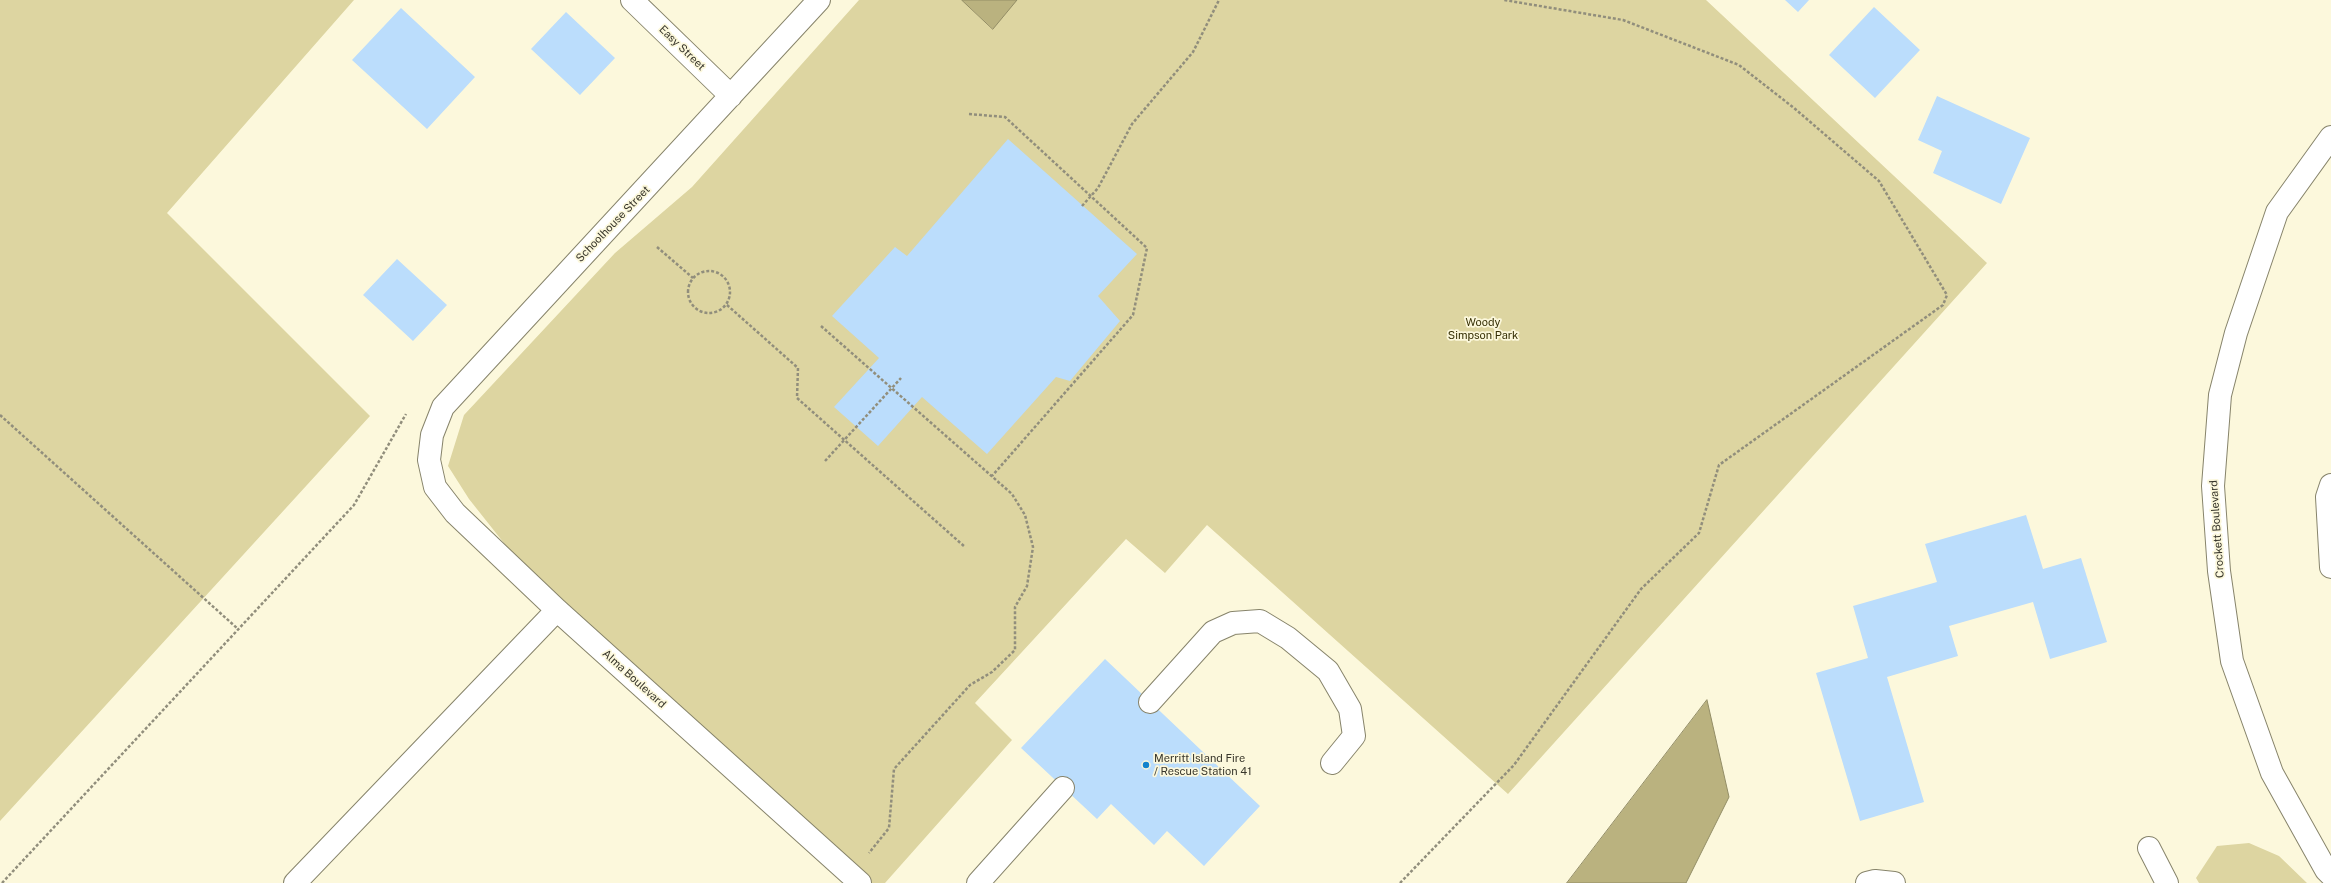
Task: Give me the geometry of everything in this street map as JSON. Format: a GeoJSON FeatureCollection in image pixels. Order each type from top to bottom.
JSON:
{"type":"FeatureCollection","features":[{"type":"Feature","properties":{"kind":"street","name":"Easy Street"},"geometry":{"type":"LineString","coordinates":[[632,0],[731,96]]}},
{"type":"Feature","properties":{"kind":"street","name":"Schoolhouse Street"},"geometry":{"type":"LineString","coordinates":[[429,460],[432,435],[443,407],[819,0]]}},
{"type":"Feature","properties":{"kind":"street","name":"Crockett Boulevard"},"geometry":{"type":"LineString","coordinates":[[2331,137],[2277,212],[2238,325],[2220,395],[2213,486],[2219,571],[2232,661],[2272,773],[2326,870],[2331,875]]}},
{"type":"Feature","properties":{"kind":"street","name":"Alma Boulevard"},"geometry":{"type":"LineString","coordinates":[[429,460],[435,487],[455,513],[557,610],[860,883]]}},
{"type":"Feature","properties":{"kind":"street"},"geometry":{"type":"LineString","coordinates":[[2331,485],[2327,497],[2331,567]]}},
{"type":"Feature","properties":{"kind":"street"},"geometry":{"type":"LineString","coordinates":[[295,883],[557,610]]}},
{"type":"Feature","properties":{"kind":"street"},"geometry":{"type":"LineString","coordinates":[[1150,702],[1213,632],[1233,623],[1260,621],[1288,638],[1328,671],[1350,709],[1354,736],[1332,763]]}},
{"type":"Feature","properties":{"kind":"street"},"geometry":{"type":"LineString","coordinates":[[978,883],[1063,788]]}},
{"type":"Feature","properties":{"kind":"street"},"geometry":{"type":"LineString","coordinates":[[2149,848],[2167,883]]}},
{"type":"Feature","properties":{"kind":"street"},"geometry":{"type":"LineString","coordinates":[[1867,883],[1875,880],[1894,883]]}},
{"type":"Feature","properties":{"kind":"path"},"geometry":{"type":"LineString","coordinates":[[1082,206],[1098,188],[1132,124],[1193,52],[1219,0]]}},
{"type":"Feature","properties":{"kind":"path"},"geometry":{"type":"LineString","coordinates":[[1400,883],[1514,764],[1641,589],[1699,533],[1719,466],[1943,305],[1947,294],[1879,181],[1794,108],[1739,65],[1623,20],[1504,0]]}},
{"type":"Feature","properties":{"kind":"path"},"geometry":{"type":"LineString","coordinates":[[969,114],[1004,117],[1147,248],[1133,315],[992,476]]}},
{"type":"Feature","properties":{"kind":"path"},"geometry":{"type":"LineString","coordinates":[[657,247],[693,278]]}},
{"type":"Feature","properties":{"kind":"path"},"geometry":{"type":"LineString","coordinates":[[705,271],[719,273],[724,278],[731,290],[727,304],[722,310],[709,314],[696,309],[688,298],[689,284],[693,278],[705,271]]}},
{"type":"Feature","properties":{"kind":"path"},"geometry":{"type":"LineString","coordinates":[[727,304],[798,368],[797,398],[965,547]]}},
{"type":"Feature","properties":{"kind":"path"},"geometry":{"type":"LineString","coordinates":[[821,326],[1012,494],[1025,515],[1033,547],[1027,586],[1015,607],[1015,650],[992,672],[970,685],[894,769],[889,828],[866,856]]}},
{"type":"Feature","properties":{"kind":"path"},"geometry":{"type":"LineString","coordinates":[[825,461],[901,378]]}},
{"type":"Feature","properties":{"kind":"path"},"geometry":{"type":"LineString","coordinates":[[2,883],[354,505],[386,452],[410,407]]}},
{"type":"Feature","properties":{"kind":"path"},"geometry":{"type":"LineString","coordinates":[[0,415],[238,629]]}},
{"type":"Feature","properties":{"kind":"green space"},"geometry":{"type":"Polygon","coordinates":[[[0,0],[354,0],[167,213],[370,416],[0,821],[0,0]]]}},
{"type":"Feature","properties":{"kind":"green space","name":"Woody Simpson Park"},"geometry":{"type":"Polygon","coordinates":[[[859,0],[1706,0],[1987,263],[1508,794],[1207,525],[1165,573],[1126,539],[975,703],[1012,740],[885,883],[860,883],[557,610],[469,499],[448,466],[464,415],[615,253],[692,187],[859,0]]]}},
{"type":"Feature","properties":{"kind":"green space"},"geometry":{"type":"Polygon","coordinates":[[[2249,843],[2279,856],[2307,883],[2199,883],[2196,878],[2217,846],[2249,843]]]}},
{"type":"Feature","properties":{"kind":"shaded area"},"geometry":{"type":"Polygon","coordinates":[[[962,0],[1017,0],[993,29],[962,0]]]}},
{"type":"Feature","properties":{"kind":"shaded area"},"geometry":{"type":"Polygon","coordinates":[[[1707,700],[1729,797],[1686,883],[1567,883],[1707,700]]]}},
{"type":"Feature","properties":{"kind":"building"},"geometry":{"type":"Polygon","coordinates":[[[1785,0],[1809,0],[1798,12],[1785,0]]]}},
{"type":"Feature","properties":{"kind":"building"},"geometry":{"type":"Polygon","coordinates":[[[1874,7],[1920,50],[1875,98],[1829,55],[1874,7]]]}},
{"type":"Feature","properties":{"kind":"building"},"geometry":{"type":"Polygon","coordinates":[[[401,8],[475,77],[427,129],[352,60],[401,8]]]}},
{"type":"Feature","properties":{"kind":"building"},"geometry":{"type":"Polygon","coordinates":[[[566,12],[615,58],[580,95],[531,49],[566,12]]]}},
{"type":"Feature","properties":{"kind":"building"},"geometry":{"type":"Polygon","coordinates":[[[1937,96],[2030,138],[2001,204],[1933,173],[1942,151],[1918,140],[1937,96]]]}},
{"type":"Feature","properties":{"kind":"building"},"geometry":{"type":"Polygon","coordinates":[[[1008,139],[1137,254],[1098,296],[1120,321],[1070,381],[1056,377],[987,454],[922,397],[878,446],[834,407],[879,358],[832,316],[895,247],[907,256],[1008,139]]]}},
{"type":"Feature","properties":{"kind":"building"},"geometry":{"type":"Polygon","coordinates":[[[397,259],[447,305],[413,341],[363,295],[397,259]]]}},
{"type":"Feature","properties":{"kind":"building"},"geometry":{"type":"Polygon","coordinates":[[[2026,515],[2043,569],[2081,558],[2107,642],[2050,659],[2033,602],[1949,626],[1958,656],[1887,677],[1924,802],[1860,821],[1816,673],[1868,658],[1853,606],[1937,582],[1925,544],[2026,515]]]}},
{"type":"Feature","properties":{"kind":"building"},"geometry":{"type":"Polygon","coordinates":[[[1105,659],[1260,806],[1204,866],[1167,831],[1154,845],[1111,804],[1097,819],[1021,748],[1105,659]]]}},
{"type":"Feature","properties":{"kind":"place","name":"Merritt Island Fire / Rescue Station 41"},"geometry":{"type":"Point","coordinates":[1146,765]}}]}
